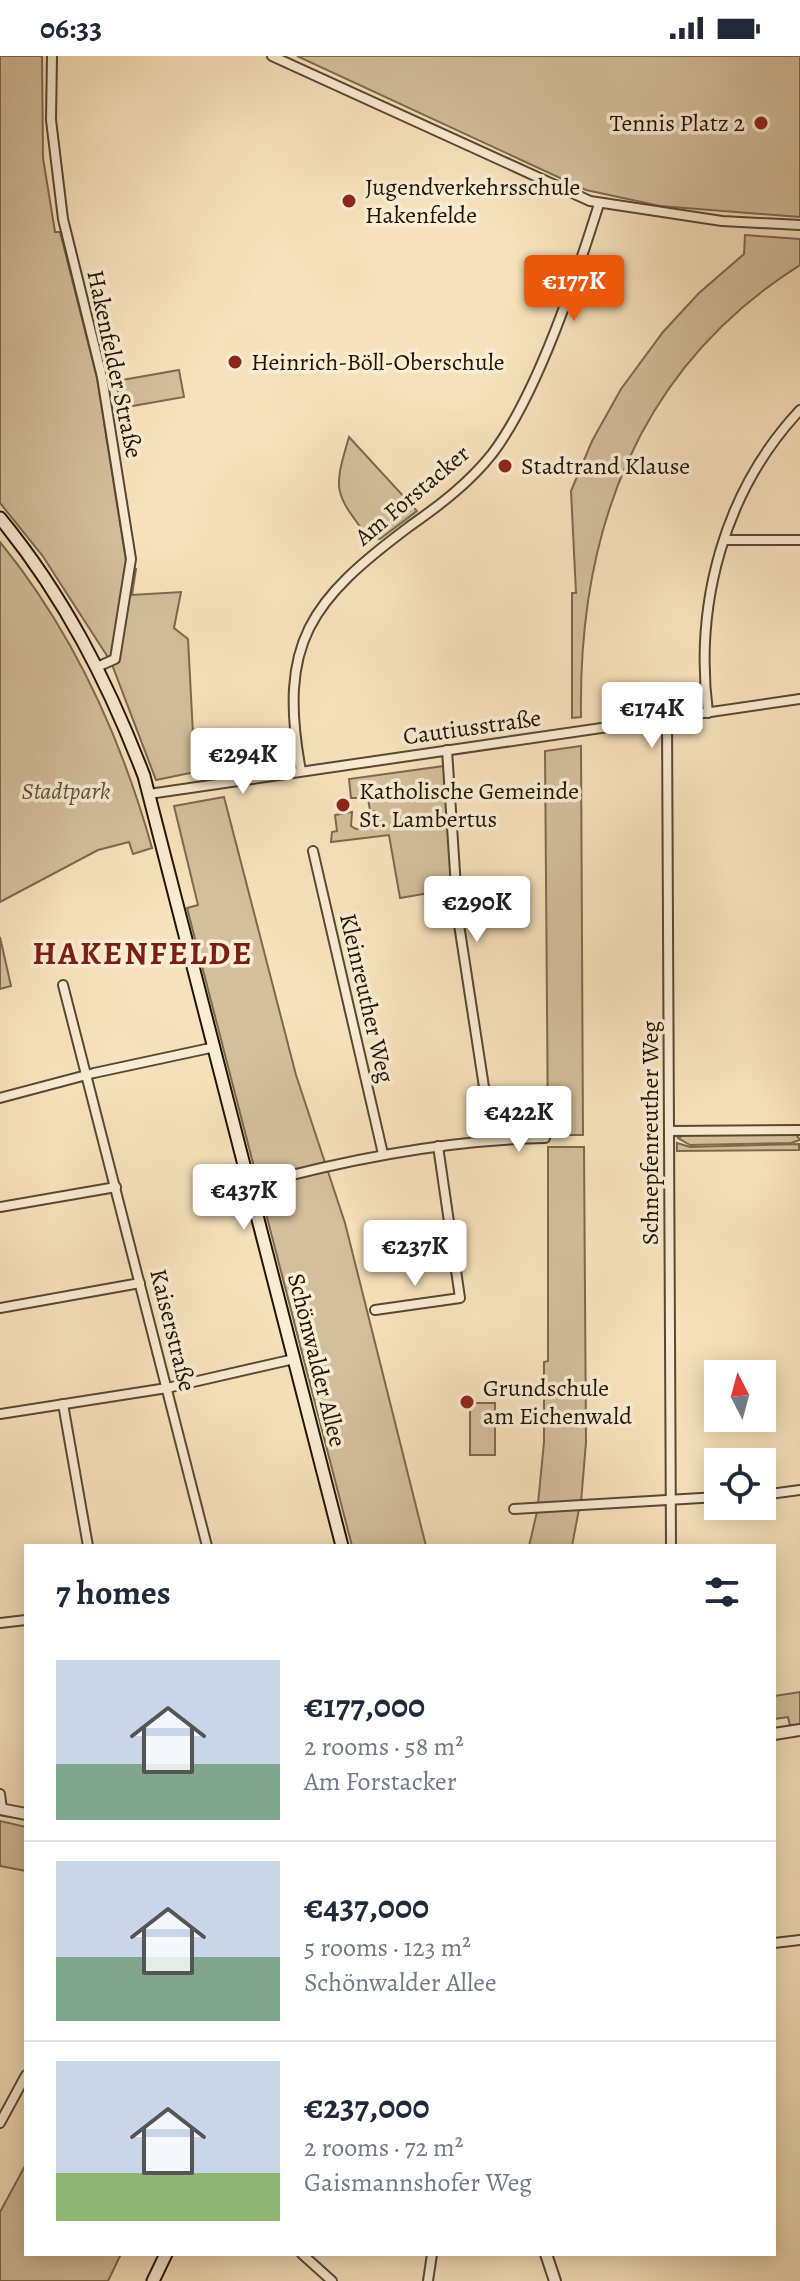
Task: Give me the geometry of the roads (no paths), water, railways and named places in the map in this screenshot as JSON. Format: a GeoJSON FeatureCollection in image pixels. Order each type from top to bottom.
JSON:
{"type":"FeatureCollection","features":[{"type":"Feature","properties":{"kind":"main road","name":"Schönwalder Allee"},"geometry":{"type":"LineString","coordinates":[[0,518],[50,582],[97,667],[122,720],[149,794],[341,1544]]}},
{"type":"Feature","properties":{"kind":"main road"},"geometry":{"type":"LineString","coordinates":[[153,2281],[165,2256]]}},
{"type":"Feature","properties":{"kind":"street","name":"Hakenfelder Straße"},"geometry":{"type":"LineString","coordinates":[[52,56],[52,133],[63,219],[102,377],[131,559],[115,659],[97,667]]}},
{"type":"Feature","properties":{"kind":"street"},"geometry":{"type":"LineString","coordinates":[[272,56],[517,171],[599,204],[714,221],[800,225]]}},
{"type":"Feature","properties":{"kind":"street","name":"Am Forstacker"},"geometry":{"type":"LineString","coordinates":[[301,771],[295,684],[304,641],[315,615],[338,583],[453,494],[501,440],[517,413],[560,315],[599,204]]}},
{"type":"Feature","properties":{"kind":"street"},"geometry":{"type":"LineString","coordinates":[[708,713],[706,624],[724,540],[758,462],[800,410]]}},
{"type":"Feature","properties":{"kind":"street"},"geometry":{"type":"LineString","coordinates":[[724,540],[800,540]]}},
{"type":"Feature","properties":{"kind":"street","name":"Cautiusstraße"},"geometry":{"type":"LineString","coordinates":[[149,794],[800,699]]}},
{"type":"Feature","properties":{"kind":"street","name":"Schnepfenreuther Weg"},"geometry":{"type":"LineString","coordinates":[[667,719],[671,1544]]}},
{"type":"Feature","properties":{"kind":"street"},"geometry":{"type":"LineString","coordinates":[[447,750],[458,918],[492,1139]]}},
{"type":"Feature","properties":{"kind":"street","name":"Kleinreuther Weg"},"geometry":{"type":"LineString","coordinates":[[313,851],[383,1154]]}},
{"type":"Feature","properties":{"kind":"street","name":"Kaiserstraße"},"geometry":{"type":"LineString","coordinates":[[63,985],[206,1544]]}},
{"type":"Feature","properties":{"kind":"street"},"geometry":{"type":"LineString","coordinates":[[0,1098],[215,1047]]}},
{"type":"Feature","properties":{"kind":"street"},"geometry":{"type":"LineString","coordinates":[[670,1131],[800,1130]]}},
{"type":"Feature","properties":{"kind":"street"},"geometry":{"type":"LineString","coordinates":[[250,1186],[383,1154],[492,1139],[545,1138]]}},
{"type":"Feature","properties":{"kind":"street"},"geometry":{"type":"LineString","coordinates":[[375,1310],[460,1298],[438,1146]]}},
{"type":"Feature","properties":{"kind":"street"},"geometry":{"type":"LineString","coordinates":[[0,1207],[116,1187]]}},
{"type":"Feature","properties":{"kind":"street"},"geometry":{"type":"LineString","coordinates":[[0,1308],[140,1283]]}},
{"type":"Feature","properties":{"kind":"street"},"geometry":{"type":"LineString","coordinates":[[0,1414],[167,1388],[294,1359]]}},
{"type":"Feature","properties":{"kind":"street"},"geometry":{"type":"LineString","coordinates":[[63,1404],[88,1544]]}},
{"type":"Feature","properties":{"kind":"street"},"geometry":{"type":"LineString","coordinates":[[776,1493],[800,1490]]}},
{"type":"Feature","properties":{"kind":"street"},"geometry":{"type":"LineString","coordinates":[[514,1509],[704,1498]]}},
{"type":"Feature","properties":{"kind":"street"},"geometry":{"type":"LineString","coordinates":[[0,1623],[24,1620]]}},
{"type":"Feature","properties":{"kind":"street"},"geometry":{"type":"LineString","coordinates":[[776,1734],[800,1730]]}},
{"type":"Feature","properties":{"kind":"street"},"geometry":{"type":"LineString","coordinates":[[0,1794],[1,1809],[24,1814]]}},
{"type":"Feature","properties":{"kind":"street"},"geometry":{"type":"LineString","coordinates":[[776,1943],[800,1940]]}},
{"type":"Feature","properties":{"kind":"street"},"geometry":{"type":"LineString","coordinates":[[0,2123],[24,2079]]}},
{"type":"Feature","properties":{"kind":"street"},"geometry":{"type":"LineString","coordinates":[[304,2256],[332,2281]]}},
{"type":"Feature","properties":{"kind":"street"},"geometry":{"type":"LineString","coordinates":[[428,2281],[432,2256]]}},
{"type":"Feature","properties":{"kind":"street"},"geometry":{"type":"LineString","coordinates":[[547,2256],[555,2281]]}},
{"type":"Feature","properties":{"kind":"place","name":"Tennis Platz 2"},"geometry":{"type":"Point","coordinates":[761,123]}},
{"type":"Feature","properties":{"kind":"place","name":"Jugendverkehrsschule Hakenfelde"},"geometry":{"type":"Point","coordinates":[349,201]}},
{"type":"Feature","properties":{"kind":"place","name":"Heinrich-Böll-Oberschule"},"geometry":{"type":"Point","coordinates":[235,362]}},
{"type":"Feature","properties":{"kind":"place","name":"Stadtrand Klause"},"geometry":{"type":"Point","coordinates":[505,466]}},
{"type":"Feature","properties":{"kind":"place","name":"Katholische Gemeinde St. Lambertus"},"geometry":{"type":"Point","coordinates":[343,805]}},
{"type":"Feature","properties":{"kind":"place","name":"Grundschule am Eichenwald"},"geometry":{"type":"Point","coordinates":[467,1402]}},
{"type":"Feature","properties":{"kind":"district","name":"HAKENFELDE"},"geometry":{"type":"Point","coordinates":[143,953]}},
{"type":"Feature","properties":{"kind":"park label","name":"Stadtpark"},"geometry":{"type":"Point","coordinates":[66,791]}}]}
